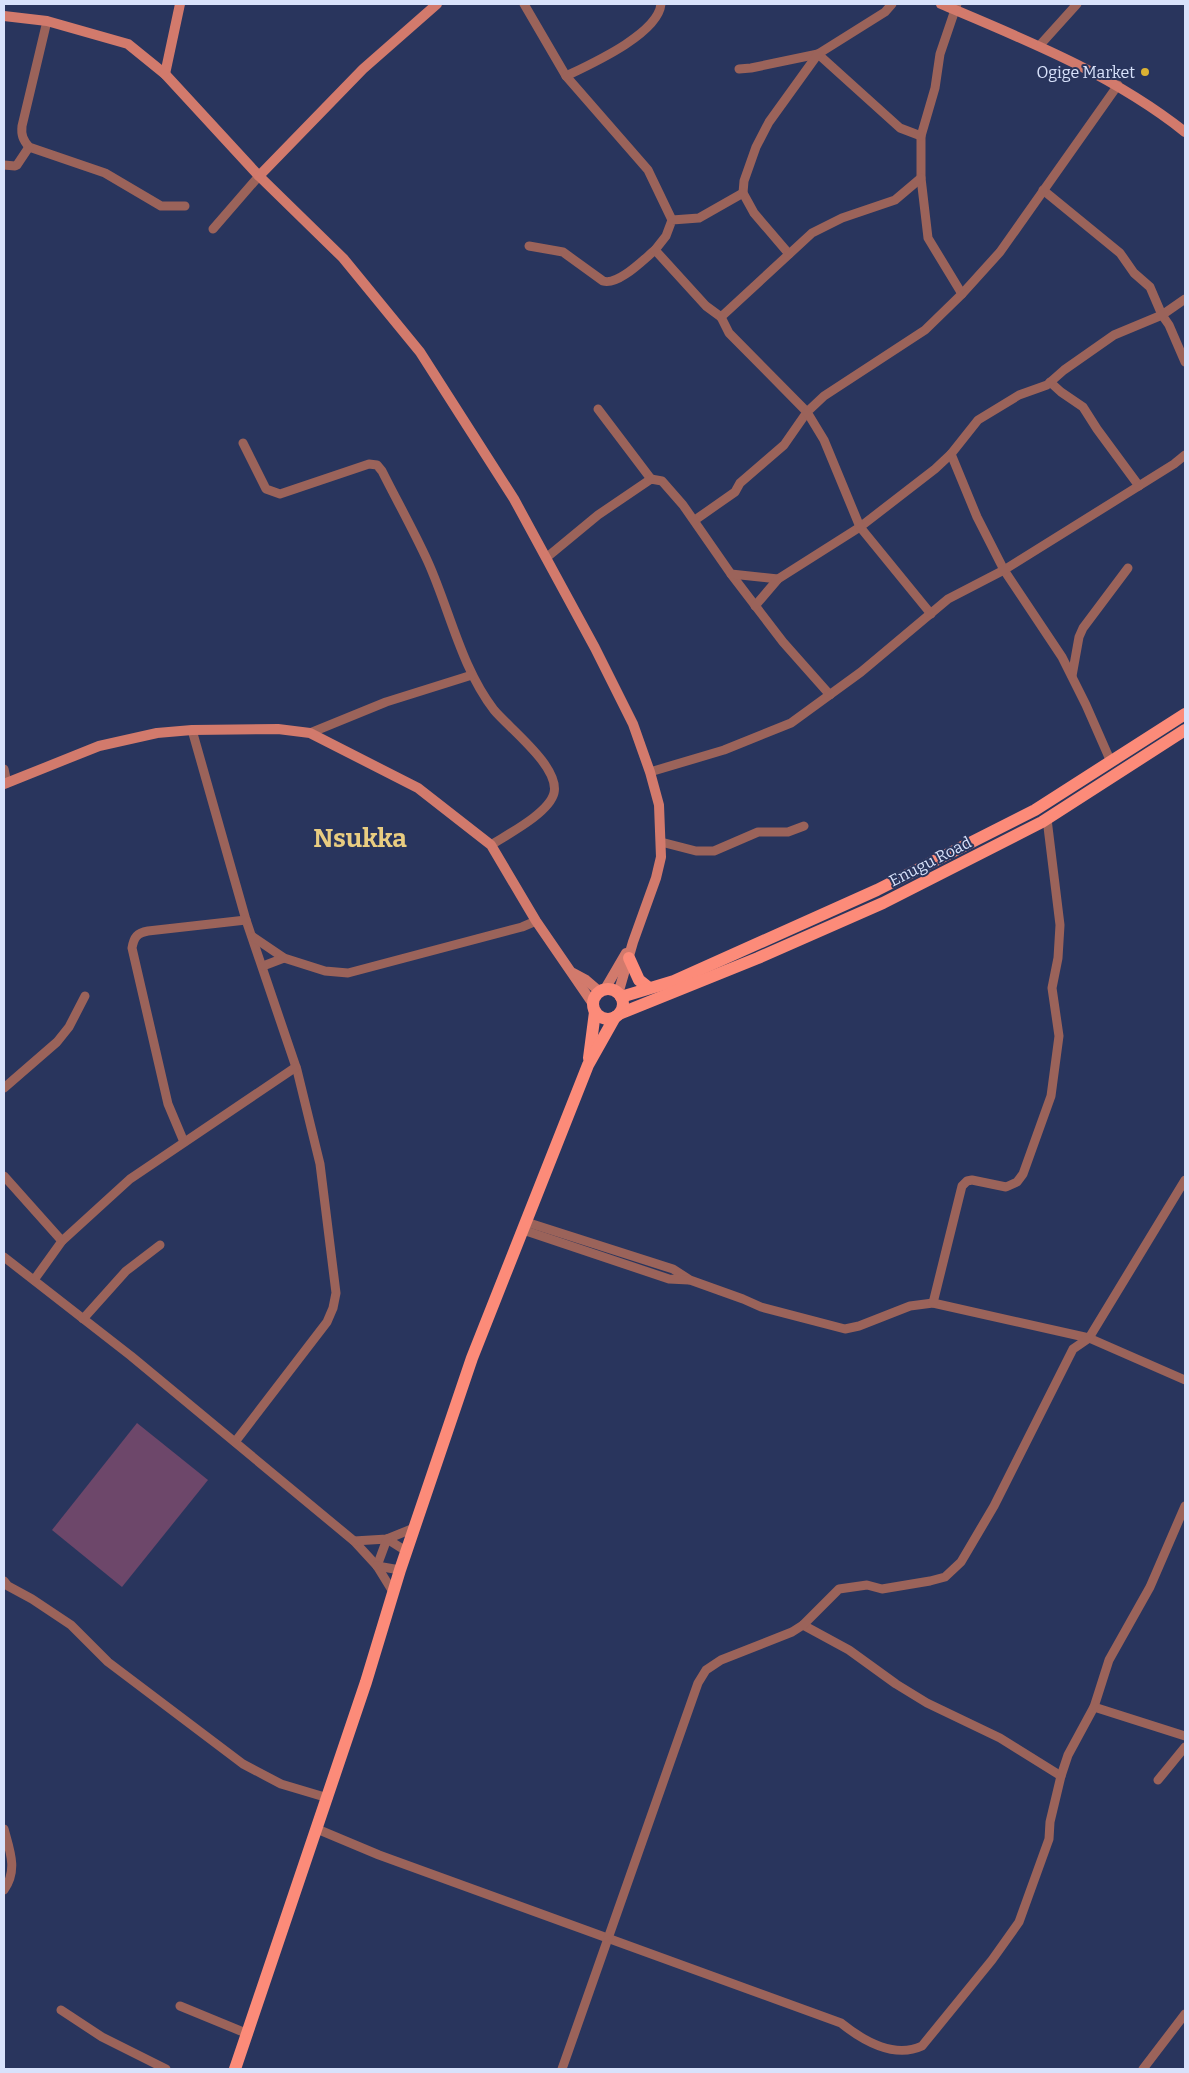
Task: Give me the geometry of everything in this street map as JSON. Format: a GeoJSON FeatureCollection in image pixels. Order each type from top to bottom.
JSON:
{"type":"FeatureCollection","features":[{"type":"Feature","properties":{"kind":"main road"},"geometry":{"type":"LineString","coordinates":[[620,995],[674,981],[877,890],[1035,810],[1185,714]]}},
{"type":"Feature","properties":{"kind":"main road","name":"Enugu Road"},"geometry":{"type":"LineString","coordinates":[[617,1015],[758,958],[883,903],[1047,819],[1185,730]]}},
{"type":"Feature","properties":{"kind":"main road"},"geometry":{"type":"LineString","coordinates":[[629,958],[639,980],[649,988]]}},
{"type":"Feature","properties":{"kind":"main road"},"geometry":{"type":"LineString","coordinates":[[235,2069],[328,1798],[406,1551],[472,1358],[588,1065],[623,1005],[620,995],[615,991],[602,990],[596,996],[588,1065]]}},
{"type":"Feature","properties":{"kind":"main road"},"geometry":{"type":"LineString","coordinates":[[594,1008],[604,1018],[617,1015]]}},
{"type":"Feature","properties":{"kind":"street"},"geometry":{"type":"LineString","coordinates":[[165,74],[180,4]]}},
{"type":"Feature","properties":{"kind":"street"},"geometry":{"type":"LineString","coordinates":[[213,229],[258,176],[364,69],[437,4]]}},
{"type":"Feature","properties":{"kind":"street"},"geometry":{"type":"LineString","coordinates":[[524,4],[566,76],[648,170],[672,220],[666,236],[655,250],[618,279],[609,283],[603,281],[563,252],[529,246]]}},
{"type":"Feature","properties":{"kind":"street"},"geometry":{"type":"LineString","coordinates":[[566,76],[610,55],[649,26],[658,13],[661,4]]}},
{"type":"Feature","properties":{"kind":"street"},"geometry":{"type":"LineString","coordinates":[[738,69],[818,54],[885,12],[892,4]]}},
{"type":"Feature","properties":{"kind":"street"},"geometry":{"type":"LineString","coordinates":[[941,4],[956,7],[1040,45],[1118,86],[1185,132]]}},
{"type":"Feature","properties":{"kind":"street"},"geometry":{"type":"LineString","coordinates":[[1040,45],[1076,4]]}},
{"type":"Feature","properties":{"kind":"street"},"geometry":{"type":"LineString","coordinates":[[956,7],[940,54],[934,88],[921,136],[921,178],[928,238],[962,294]]}},
{"type":"Feature","properties":{"kind":"street"},"geometry":{"type":"LineString","coordinates":[[4,16],[48,22],[128,44],[165,74],[258,176],[343,258],[420,352],[514,499],[595,648],[624,707],[650,772],[659,805],[661,857],[656,878],[633,942],[620,995]]}},
{"type":"Feature","properties":{"kind":"street"},"geometry":{"type":"LineString","coordinates":[[48,22],[22,126],[21,133],[29,147],[106,173],[161,206],[185,206]]}},
{"type":"Feature","properties":{"kind":"street"},"geometry":{"type":"LineString","coordinates":[[818,54],[900,128],[921,136]]}},
{"type":"Feature","properties":{"kind":"street"},"geometry":{"type":"LineString","coordinates":[[789,254],[754,213],[743,193],[744,181],[756,147],[769,122],[818,54]]}},
{"type":"Feature","properties":{"kind":"street"},"geometry":{"type":"LineString","coordinates":[[695,520],[735,492],[740,483],[784,445],[807,412],[824,396],[925,330],[962,294],[1000,252],[1118,86]]}},
{"type":"Feature","properties":{"kind":"street"},"geometry":{"type":"LineString","coordinates":[[4,165],[15,166],[29,147]]}},
{"type":"Feature","properties":{"kind":"street"},"geometry":{"type":"LineString","coordinates":[[721,317],[812,233],[842,218],[895,200],[921,178]]}},
{"type":"Feature","properties":{"kind":"street"},"geometry":{"type":"LineString","coordinates":[[1043,190],[1120,253],[1134,273],[1150,287],[1185,362]]}},
{"type":"Feature","properties":{"kind":"street"},"geometry":{"type":"LineString","coordinates":[[672,220],[699,218],[743,193]]}},
{"type":"Feature","properties":{"kind":"street"},"geometry":{"type":"LineString","coordinates":[[655,250],[706,306],[721,317],[729,333],[807,412],[824,440],[860,526],[931,614]]}},
{"type":"Feature","properties":{"kind":"street"},"geometry":{"type":"LineString","coordinates":[[755,606],[778,579],[860,526],[935,469],[951,454],[978,420],[1019,396],[1050,382],[1114,335],[1162,316],[1185,299]]}},
{"type":"Feature","properties":{"kind":"street"},"geometry":{"type":"LineString","coordinates":[[1050,382],[1083,407],[1096,429],[1139,486]]}},
{"type":"Feature","properties":{"kind":"street"},"geometry":{"type":"LineString","coordinates":[[598,409],[651,479],[662,481],[695,520],[755,606],[783,642],[830,695]]}},
{"type":"Feature","properties":{"kind":"street"},"geometry":{"type":"LineString","coordinates":[[242,443],[266,489],[280,494],[369,464],[377,465],[382,470],[428,562],[472,674],[495,710],[546,765],[555,782],[554,794],[548,805],[532,819],[491,845]]}},
{"type":"Feature","properties":{"kind":"street"},"geometry":{"type":"LineString","coordinates":[[951,454],[977,517],[1004,570],[1062,657],[1111,762]]}},
{"type":"Feature","properties":{"kind":"street"},"geometry":{"type":"LineString","coordinates":[[650,772],[724,750],[791,722],[861,672],[948,600],[1004,570],[1174,464],[1185,454]]}},
{"type":"Feature","properties":{"kind":"street"},"geometry":{"type":"LineString","coordinates":[[546,558],[598,515],[651,479]]}},
{"type":"Feature","properties":{"kind":"street"},"geometry":{"type":"LineString","coordinates":[[1072,676],[1079,637],[1083,628],[1128,568]]}},
{"type":"Feature","properties":{"kind":"street"},"geometry":{"type":"LineString","coordinates":[[731,574],[778,579]]}},
{"type":"Feature","properties":{"kind":"street"},"geometry":{"type":"LineString","coordinates":[[310,733],[386,702],[472,674]]}},
{"type":"Feature","properties":{"kind":"street"},"geometry":{"type":"LineString","coordinates":[[4,769],[6,783],[99,746],[157,733],[192,730],[278,729],[310,733],[418,788],[491,845],[536,921],[573,973],[594,1008]]}},
{"type":"Feature","properties":{"kind":"street"},"geometry":{"type":"LineString","coordinates":[[192,730],[246,920],[296,1067],[320,1164],[336,1293],[333,1308],[327,1322],[235,1442]]}},
{"type":"Feature","properties":{"kind":"street"},"geometry":{"type":"LineString","coordinates":[[933,1303],[962,1186],[967,1181],[972,1180],[1006,1187],[1017,1182],[1023,1174],[1051,1096],[1059,1036],[1052,988],[1058,958],[1060,925],[1047,819]]}},
{"type":"Feature","properties":{"kind":"street"},"geometry":{"type":"LineString","coordinates":[[661,842],[696,851],[714,851],[758,832],[788,832],[804,826]]}},
{"type":"Feature","properties":{"kind":"street"},"geometry":{"type":"LineString","coordinates":[[184,1142],[168,1104],[132,948],[133,939],[138,933],[148,931],[246,920]]}},
{"type":"Feature","properties":{"kind":"street"},"geometry":{"type":"LineString","coordinates":[[253,937],[284,958],[325,971],[348,973],[522,927],[536,921]]}},
{"type":"Feature","properties":{"kind":"street"},"geometry":{"type":"LineString","coordinates":[[573,973],[602,990],[633,942]]}},
{"type":"Feature","properties":{"kind":"street"},"geometry":{"type":"LineString","coordinates":[[263,966],[284,958]]}},
{"type":"Feature","properties":{"kind":"street"},"geometry":{"type":"LineString","coordinates":[[4,1088],[57,1042],[69,1027],[85,996]]}},
{"type":"Feature","properties":{"kind":"street"},"geometry":{"type":"LineString","coordinates":[[34,1280],[62,1241],[130,1179],[296,1067]]}},
{"type":"Feature","properties":{"kind":"street"},"geometry":{"type":"LineString","coordinates":[[4,1176],[62,1241]]}},
{"type":"Feature","properties":{"kind":"street"},"geometry":{"type":"LineString","coordinates":[[562,2069],[698,1683],[706,1670],[721,1660],[792,1632],[804,1625],[839,1589],[867,1585],[882,1589],[930,1581],[945,1577],[961,1562],[994,1506],[1073,1348],[1089,1338],[1185,1180]]}},
{"type":"Feature","properties":{"kind":"street"},"geometry":{"type":"LineString","coordinates":[[524,1226],[669,1279],[690,1280],[743,1299],[761,1308],[845,1329],[859,1326],[910,1306],[933,1303],[1089,1338],[1185,1380]]}},
{"type":"Feature","properties":{"kind":"street"},"geometry":{"type":"LineString","coordinates":[[83,1318],[126,1271],[160,1245]]}},
{"type":"Feature","properties":{"kind":"street"},"geometry":{"type":"LineString","coordinates":[[4,1257],[83,1318],[354,1541],[377,1566],[393,1592]]}},
{"type":"Feature","properties":{"kind":"street"},"geometry":{"type":"LineString","coordinates":[[1071,1333],[1073,1348]]}},
{"type":"Feature","properties":{"kind":"street"},"geometry":{"type":"LineString","coordinates":[[317,1830],[397,1862],[608,1937],[840,2023],[866,2040],[886,2048],[912,2050],[922,2046],[992,1960],[1019,1922],[1049,1839],[1050,1822],[1068,1755],[1094,1707],[1109,1660],[1150,1587],[1185,1506]]}},
{"type":"Feature","properties":{"kind":"street"},"geometry":{"type":"LineString","coordinates":[[354,1541],[387,1539],[414,1528]]}},
{"type":"Feature","properties":{"kind":"street"},"geometry":{"type":"LineString","coordinates":[[387,1539],[406,1551]]}},
{"type":"Feature","properties":{"kind":"street"},"geometry":{"type":"LineString","coordinates":[[377,1566],[387,1539]]}},
{"type":"Feature","properties":{"kind":"street"},"geometry":{"type":"LineString","coordinates":[[377,1566],[400,1570]]}},
{"type":"Feature","properties":{"kind":"street"},"geometry":{"type":"LineString","coordinates":[[4,1581],[8,1586],[32,1599],[71,1625],[108,1662],[243,1764],[281,1784],[328,1798]]}},
{"type":"Feature","properties":{"kind":"street"},"geometry":{"type":"LineString","coordinates":[[804,1625],[848,1650],[927,1703],[1000,1738],[1061,1776]]}},
{"type":"Feature","properties":{"kind":"street"},"geometry":{"type":"LineString","coordinates":[[1094,1707],[1185,1736]]}},
{"type":"Feature","properties":{"kind":"street"},"geometry":{"type":"LineString","coordinates":[[1158,1780],[1185,1748]]}},
{"type":"Feature","properties":{"kind":"street"},"geometry":{"type":"LineString","coordinates":[[4,1829],[13,1865],[13,1874],[4,1890]]}},
{"type":"Feature","properties":{"kind":"street"},"geometry":{"type":"LineString","coordinates":[[180,2006],[248,2034]]}},
{"type":"Feature","properties":{"kind":"street"},"geometry":{"type":"LineString","coordinates":[[61,2010],[102,2037],[166,2069]]}},
{"type":"Feature","properties":{"kind":"street"},"geometry":{"type":"LineString","coordinates":[[1143,2069],[1185,2014]]}},
{"type":"Feature","properties":{"kind":"shaded area"},"geometry":{"type":"Polygon","coordinates":[[[137,1423],[208,1480],[122,1587],[52,1530],[137,1423]]]}},
{"type":"Feature","properties":{"kind":"place","name":"Ogige Market"},"geometry":{"type":"Point","coordinates":[1145,72]}},
{"type":"Feature","properties":{"kind":"district","name":"Nsukka"},"geometry":{"type":"Point","coordinates":[360,838]}}]}
